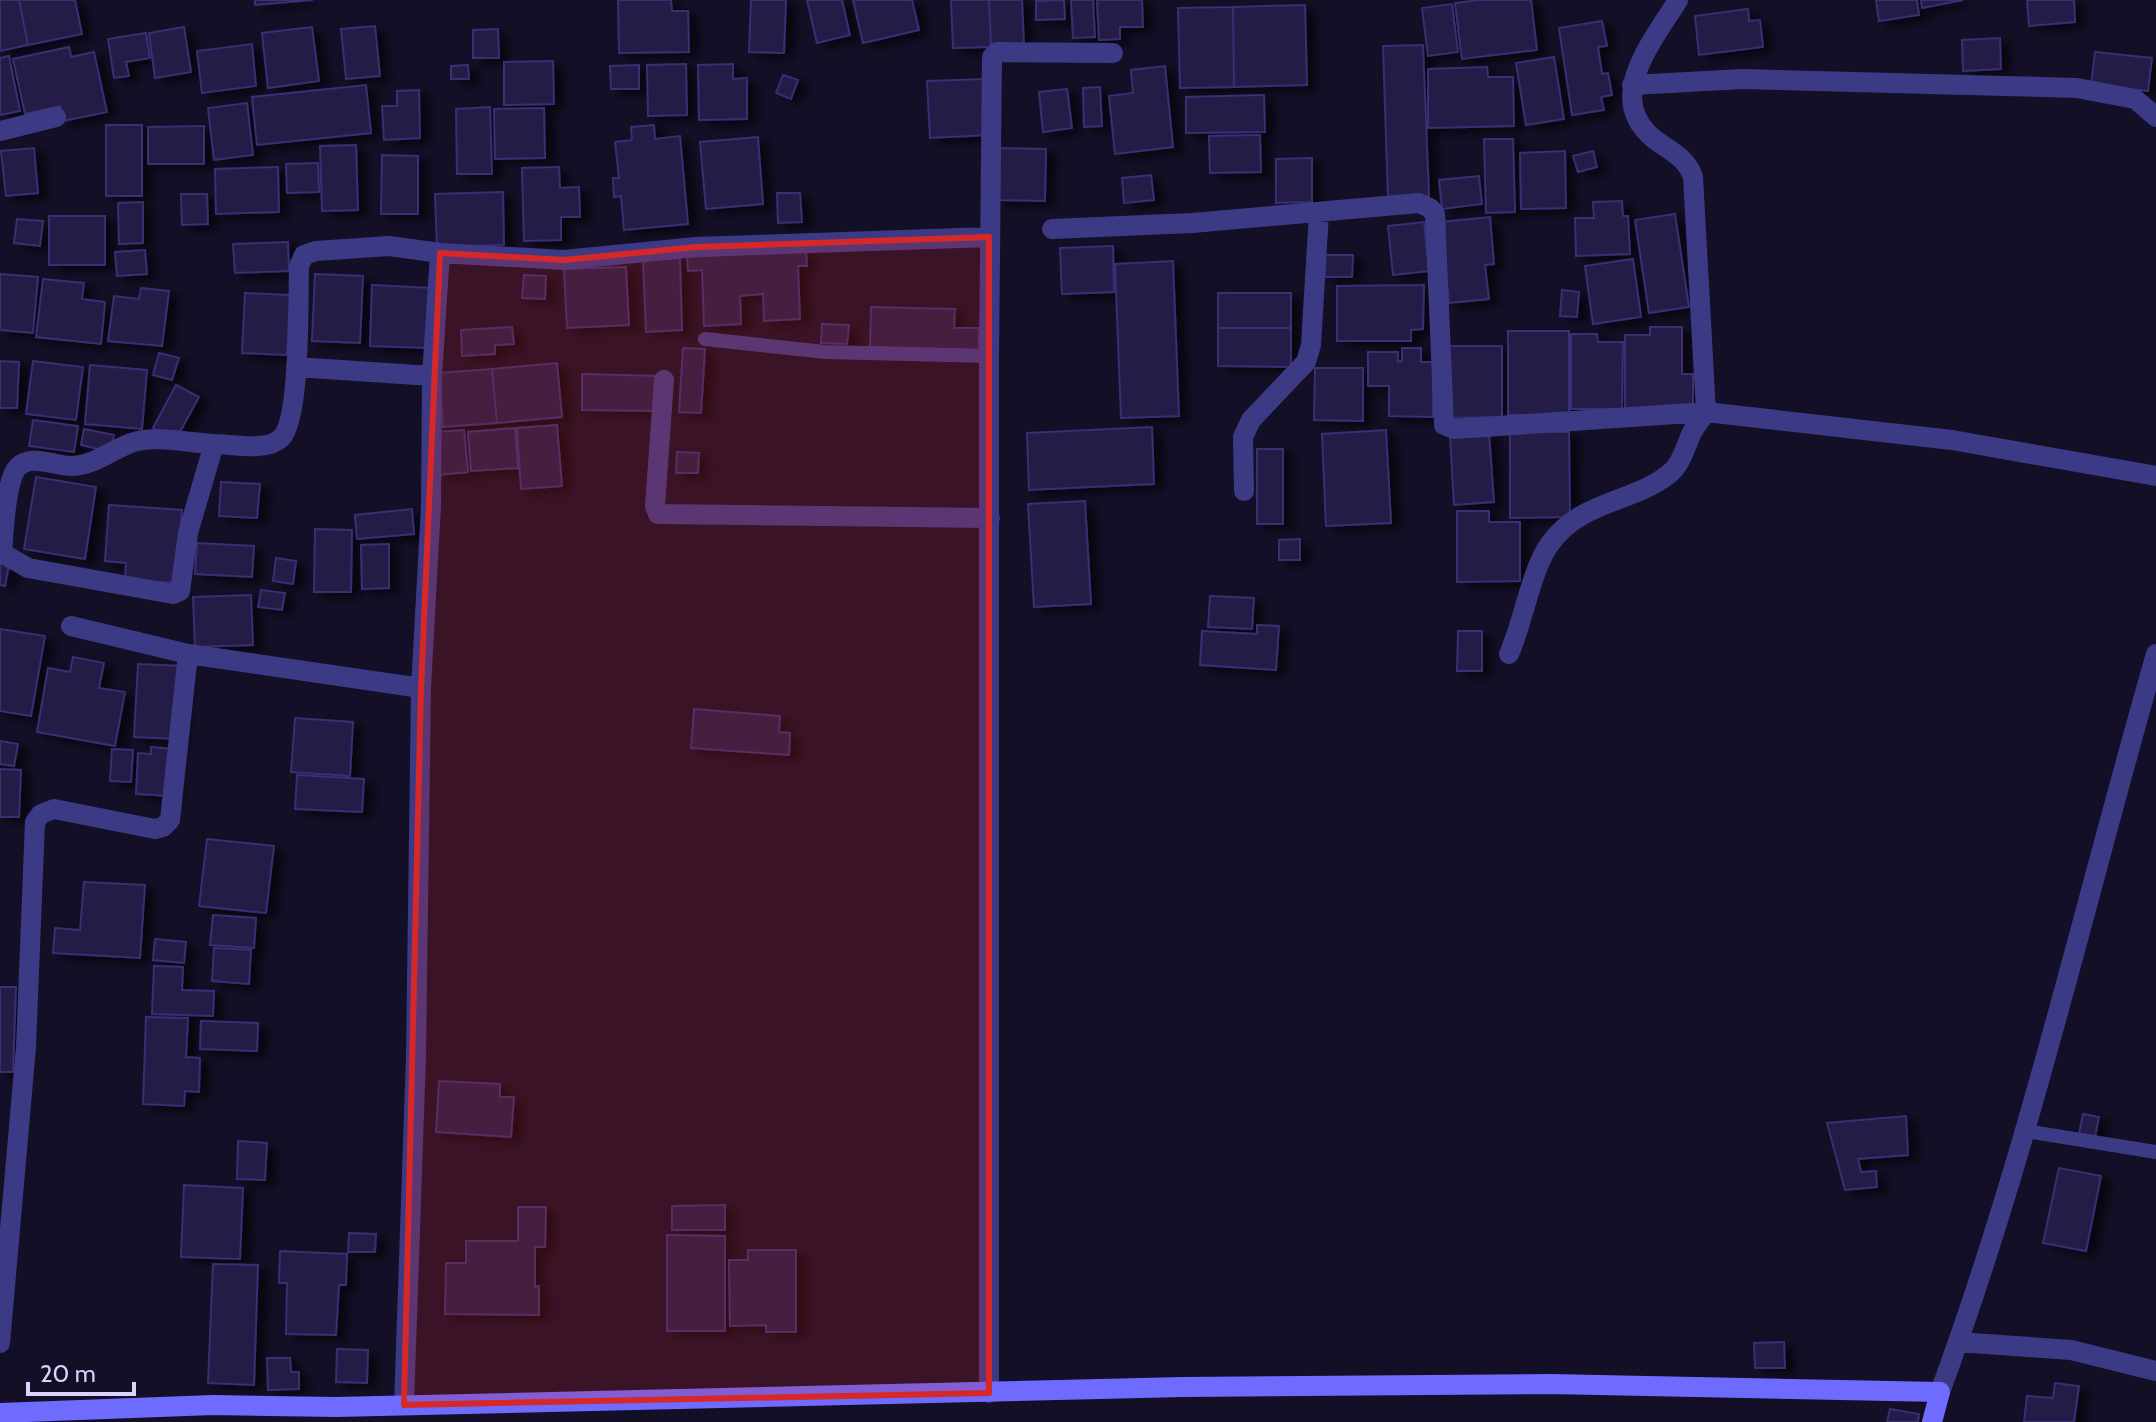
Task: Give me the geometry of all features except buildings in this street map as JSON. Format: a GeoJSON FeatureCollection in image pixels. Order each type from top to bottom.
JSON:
{"type":"FeatureCollection","features":[{"type":"Feature","properties":{"kind":"street"},"geometry":{"type":"LineString","coordinates":[[1509,654],[1548,546],[1564,527],[1585,513],[1669,474],[1679,462],[1690,436],[1706,412],[1693,177],[1688,163],[1651,136],[1636,117],[1632,85],[1643,54],[1678,0]]}},
{"type":"Feature","properties":{"kind":"street"},"geometry":{"type":"LineString","coordinates":[[989,1393],[989,237],[992,57],[997,52],[1113,53]]}},
{"type":"Feature","properties":{"kind":"street"},"geometry":{"type":"LineString","coordinates":[[1632,85],[1743,79],[2077,88],[2135,99],[2156,117]]}},
{"type":"Feature","properties":{"kind":"street"},"geometry":{"type":"LineString","coordinates":[[0,131],[56,117]]}},
{"type":"Feature","properties":{"kind":"street"},"geometry":{"type":"LineString","coordinates":[[1052,229],[1319,213],[1419,203],[1430,208],[1435,214],[1442,410],[1444,425],[1449,429],[1706,412],[1952,440],[2156,476]]}},
{"type":"Feature","properties":{"kind":"street"},"geometry":{"type":"LineString","coordinates":[[1244,491],[1243,437],[1251,420],[1295,377],[1309,354],[1319,213]]}},
{"type":"Feature","properties":{"kind":"street"},"geometry":{"type":"LineString","coordinates":[[214,444],[188,533],[180,591],[173,594],[28,568],[1,552],[11,483],[17,469],[25,462],[74,466],[113,453],[133,442],[154,440],[265,445],[280,440],[290,425],[296,367],[299,266],[304,255],[316,251],[389,246],[440,253],[564,260],[696,247],[989,237]]}},
{"type":"Feature","properties":{"kind":"street"},"geometry":{"type":"LineString","coordinates":[[404,1405],[416,1056],[421,688],[431,506],[432,376],[440,253]]}},
{"type":"Feature","properties":{"kind":"street"},"geometry":{"type":"LineString","coordinates":[[296,367],[432,376]]}},
{"type":"Feature","properties":{"kind":"street"},"geometry":{"type":"LineString","coordinates":[[664,380],[655,506],[658,514],[990,518]]}},
{"type":"Feature","properties":{"kind":"street"},"geometry":{"type":"LineString","coordinates":[[71,626],[188,654],[421,688]]}},
{"type":"Feature","properties":{"kind":"street"},"geometry":{"type":"LineString","coordinates":[[0,1343],[26,1047],[35,822],[41,814],[54,809],[155,829],[163,827],[170,820],[188,654]]}},
{"type":"Feature","properties":{"kind":"street"},"geometry":{"type":"LineString","coordinates":[[1932,1422],[2026,1131],[2156,654]]}},
{"type":"Feature","properties":{"kind":"street"},"geometry":{"type":"LineString","coordinates":[[1958,1342],[2071,1350],[2156,1371]]}},
{"type":"Feature","properties":{"kind":"street"},"geometry":{"type":"LineString","coordinates":[[0,1413],[213,1405],[336,1407],[1183,1387],[1534,1384],[1940,1392]]}},
{"type":"Feature","properties":{"kind":"lane"},"geometry":{"type":"LineString","coordinates":[[705,339],[825,352],[989,356]]}},
{"type":"Feature","properties":{"kind":"lane"},"geometry":{"type":"LineString","coordinates":[[2026,1131],[2156,1152]]}},
{"type":"Feature","properties":{"kind":"highlighted area"},"geometry":{"type":"Polygon","coordinates":[[[989,237],[989,1393],[404,1405],[421,688],[440,253],[564,260],[696,247],[989,237]]]}}]}
